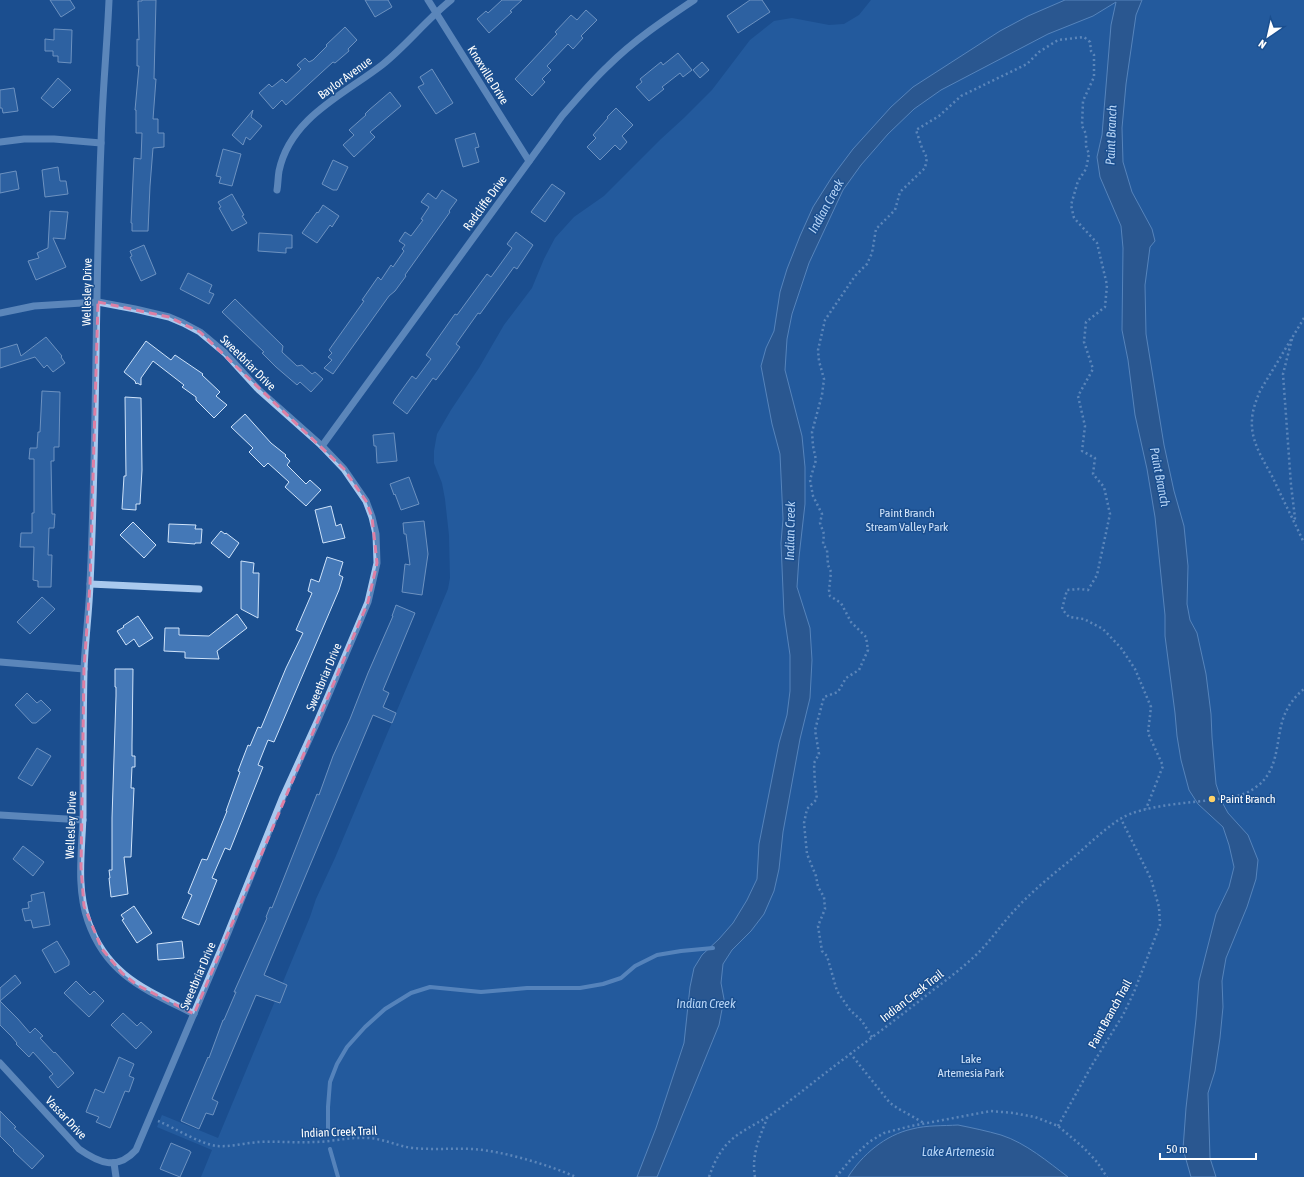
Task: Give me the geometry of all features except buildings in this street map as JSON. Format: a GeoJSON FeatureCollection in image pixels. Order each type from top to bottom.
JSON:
{"type":"FeatureCollection","features":[{"type":"Feature","properties":{"kind":"street","name":"Wellesley Drive"},"geometry":{"type":"LineString","coordinates":[[109,0],[101,143],[90,584],[84,669],[83,820],[80,867],[81,890],[88,920],[102,949],[111,961],[122,973],[137,985],[194,1014]]}},
{"type":"Feature","properties":{"kind":"street","name":"Knoxville Drive"},"geometry":{"type":"LineString","coordinates":[[428,0],[529,161]]}},
{"type":"Feature","properties":{"kind":"street","name":"Baylor Avenue"},"geometry":{"type":"LineString","coordinates":[[277,190],[282,159],[291,140],[300,128],[330,100],[377,68],[404,46],[436,12],[451,0]]}},
{"type":"Feature","properties":{"kind":"street","name":"Radcliffe Drive"},"geometry":{"type":"LineString","coordinates":[[322,446],[562,116],[587,87],[609,65],[654,28],[694,0]]}},
{"type":"Feature","properties":{"kind":"street"},"geometry":{"type":"LineString","coordinates":[[0,142],[24,139],[54,139],[101,143]]}},
{"type":"Feature","properties":{"kind":"street","name":"Sweetbriar Drive"},"geometry":{"type":"LineString","coordinates":[[0,313],[34,306],[98,302],[169,317],[200,332],[224,353],[259,390],[322,446],[344,469],[366,501],[376,534],[377,564],[368,602],[282,800],[151,1117],[136,1150],[130,1157],[114,1163]]}},
{"type":"Feature","properties":{"kind":"street"},"geometry":{"type":"LineString","coordinates":[[90,584],[199,589]]}},
{"type":"Feature","properties":{"kind":"street"},"geometry":{"type":"LineString","coordinates":[[0,662],[84,669]]}},
{"type":"Feature","properties":{"kind":"street"},"geometry":{"type":"LineString","coordinates":[[0,815],[83,820]]}},
{"type":"Feature","properties":{"kind":"street","name":"Vassar Drive"},"geometry":{"type":"LineString","coordinates":[[0,1064],[79,1149],[95,1160],[114,1163]]}},
{"type":"Feature","properties":{"kind":"street"},"geometry":{"type":"LineString","coordinates":[[114,1163],[116,1177]]}},
{"type":"Feature","properties":{"kind":"path"},"geometry":{"type":"LineString","coordinates":[[872,1037],[862,1021],[850,1010],[837,991],[827,956],[822,951],[818,926],[825,909],[824,897],[818,887],[816,876],[807,854],[804,823],[807,810],[817,799],[814,763],[819,754],[815,730],[824,697],[838,692],[846,678],[859,670],[868,650],[866,637],[851,622],[841,603],[830,596],[829,590],[831,572],[828,565],[827,550],[823,544],[824,534],[820,522],[822,514],[813,496],[810,480],[816,460],[812,432],[822,395],[824,379],[819,361],[818,350],[825,320],[855,276],[867,264],[872,253],[876,229],[895,210],[900,192],[925,168],[927,158],[916,130],[940,116],[961,96],[1027,64],[1039,52],[1058,40],[1084,37],[1090,42],[1091,51],[1094,55],[1094,77],[1083,101],[1082,126],[1086,134],[1086,146],[1089,154],[1086,169],[1078,181],[1071,205],[1074,218],[1097,243],[1107,285],[1105,307],[1086,322],[1084,342],[1093,369],[1078,396],[1085,426],[1082,451],[1095,458],[1093,474],[1104,487],[1110,514],[1096,576],[1088,590],[1067,590],[1062,609],[1069,617],[1084,619],[1103,629],[1121,648],[1135,669],[1150,707],[1148,733],[1163,766],[1146,809]]}},
{"type":"Feature","properties":{"kind":"path"},"geometry":{"type":"LineString","coordinates":[[1304,318],[1260,391],[1252,416],[1254,440],[1304,543]]}},
{"type":"Feature","properties":{"kind":"path"},"geometry":{"type":"LineString","coordinates":[[1293,337],[1283,374],[1294,520]]}},
{"type":"Feature","properties":{"kind":"path","name":"Indian Creek Trail"},"geometry":{"type":"LineString","coordinates":[[709,1177],[721,1150],[741,1131],[784,1106],[850,1053],[895,1021],[959,970],[980,951],[1013,912],[1036,888],[1100,834],[1121,819],[1146,809],[1234,797],[1250,792],[1258,786],[1271,770],[1275,760],[1282,721],[1286,711],[1297,694],[1304,689]]}},
{"type":"Feature","properties":{"kind":"path","name":"Paint Branch Trail"},"geometry":{"type":"LineString","coordinates":[[1058,1126],[1092,1065],[1123,1015],[1134,992],[1160,925],[1159,907],[1151,879],[1121,819]]}},
{"type":"Feature","properties":{"kind":"path"},"geometry":{"type":"LineString","coordinates":[[850,1053],[890,1103],[925,1123]]}},
{"type":"Feature","properties":{"kind":"path"},"geometry":{"type":"LineString","coordinates":[[836,1177],[852,1158],[874,1139],[884,1133],[925,1123],[991,1111],[1035,1117],[1058,1126],[1084,1148],[1107,1177]]}},
{"type":"Feature","properties":{"kind":"path"},"geometry":{"type":"LineString","coordinates":[[755,1177],[753,1169],[754,1154],[768,1116]]}},
{"type":"Feature","properties":{"kind":"path","name":"Indian Creek Trail"},"geometry":{"type":"LineString","coordinates":[[151,1117],[216,1146],[229,1146],[258,1142],[314,1142],[364,1137],[383,1139],[401,1146],[426,1149],[474,1149],[514,1156],[557,1169],[576,1177]]}},
{"type":"Feature","properties":{"kind":"highlighted area"},"geometry":{"type":"Polygon","coordinates":[[[98,302],[169,317],[200,332],[344,469],[366,501],[372,517],[377,563],[368,602],[194,1014],[137,985],[122,973],[102,949],[84,906],[81,867],[84,669],[90,584],[98,302]]]}},
{"type":"Feature","properties":{"kind":"green space","name":"Paint Branch Stream Valley Park"},"geometry":{"type":"Polygon","coordinates":[[[871,0],[1304,0],[1304,1177],[201,1177],[212,1150],[157,1127],[162,1115],[218,1138],[310,917],[316,899],[335,858],[448,589],[450,578],[449,535],[445,499],[442,483],[434,463],[434,451],[437,434],[479,368],[504,325],[532,288],[544,259],[555,238],[574,217],[604,196],[712,90],[750,40],[774,21],[792,18],[829,25],[844,24],[859,15],[871,0]]]}},
{"type":"Feature","properties":{"kind":"water","name":"Indian Creek"},"geometry":{"type":"Polygon","coordinates":[[[1065,0],[1142,0],[1136,15],[1126,84],[1122,128],[1123,162],[1132,192],[1152,229],[1155,241],[1150,247],[1145,285],[1146,334],[1164,445],[1174,491],[1184,526],[1188,566],[1187,604],[1190,620],[1197,633],[1206,674],[1211,714],[1216,784],[1222,802],[1228,813],[1248,835],[1258,860],[1256,879],[1247,907],[1226,958],[1222,981],[1223,1007],[1220,1038],[1215,1071],[1208,1093],[1210,1158],[1216,1177],[1191,1177],[1183,1149],[1199,981],[1216,914],[1229,887],[1234,867],[1223,827],[1198,804],[1189,790],[1181,760],[1165,636],[1165,615],[1155,517],[1147,469],[1135,415],[1128,360],[1122,330],[1123,248],[1121,226],[1100,177],[1097,157],[1102,135],[1111,25],[1116,2],[1093,16],[1048,34],[941,90],[914,109],[888,134],[861,165],[843,190],[809,263],[792,314],[787,339],[785,370],[802,436],[805,467],[805,504],[797,587],[810,628],[812,660],[810,698],[800,739],[783,832],[779,869],[774,891],[764,914],[751,931],[732,950],[723,964],[721,983],[724,999],[719,1025],[657,1177],[637,1177],[656,1128],[684,1043],[690,987],[694,968],[702,955],[733,923],[747,900],[757,879],[759,844],[779,743],[787,715],[790,691],[790,655],[784,614],[781,543],[783,519],[780,454],[772,424],[761,366],[766,348],[774,331],[780,292],[787,269],[813,207],[832,177],[853,149],[891,107],[913,87],[1000,31],[1028,16],[1065,0]]]}},
{"type":"Feature","properties":{"kind":"water","name":"Lake Artemesia"},"geometry":{"type":"Polygon","coordinates":[[[958,1125],[1010,1138],[1036,1153],[1068,1177],[848,1177],[867,1154],[875,1147],[893,1136],[902,1132],[929,1126],[958,1125]]]}},
{"type":"Feature","properties":{"kind":"waterway"},"geometry":{"type":"LineString","coordinates":[[328,1132],[330,1082],[337,1064],[347,1047],[365,1027],[385,1009],[411,993],[430,987],[481,992],[527,988],[580,988],[603,984],[621,978],[635,966],[657,955],[713,948]]}},
{"type":"Feature","properties":{"kind":"waterway"},"geometry":{"type":"LineString","coordinates":[[330,1149],[338,1177]]}},
{"type":"Feature","properties":{"kind":"place","name":"Paint Branch"},"geometry":{"type":"Point","coordinates":[1212,799]}},
{"type":"Feature","properties":{"kind":"park label","name":"Lake Artemesia Park"},"geometry":{"type":"Point","coordinates":[971,1066]}}]}
